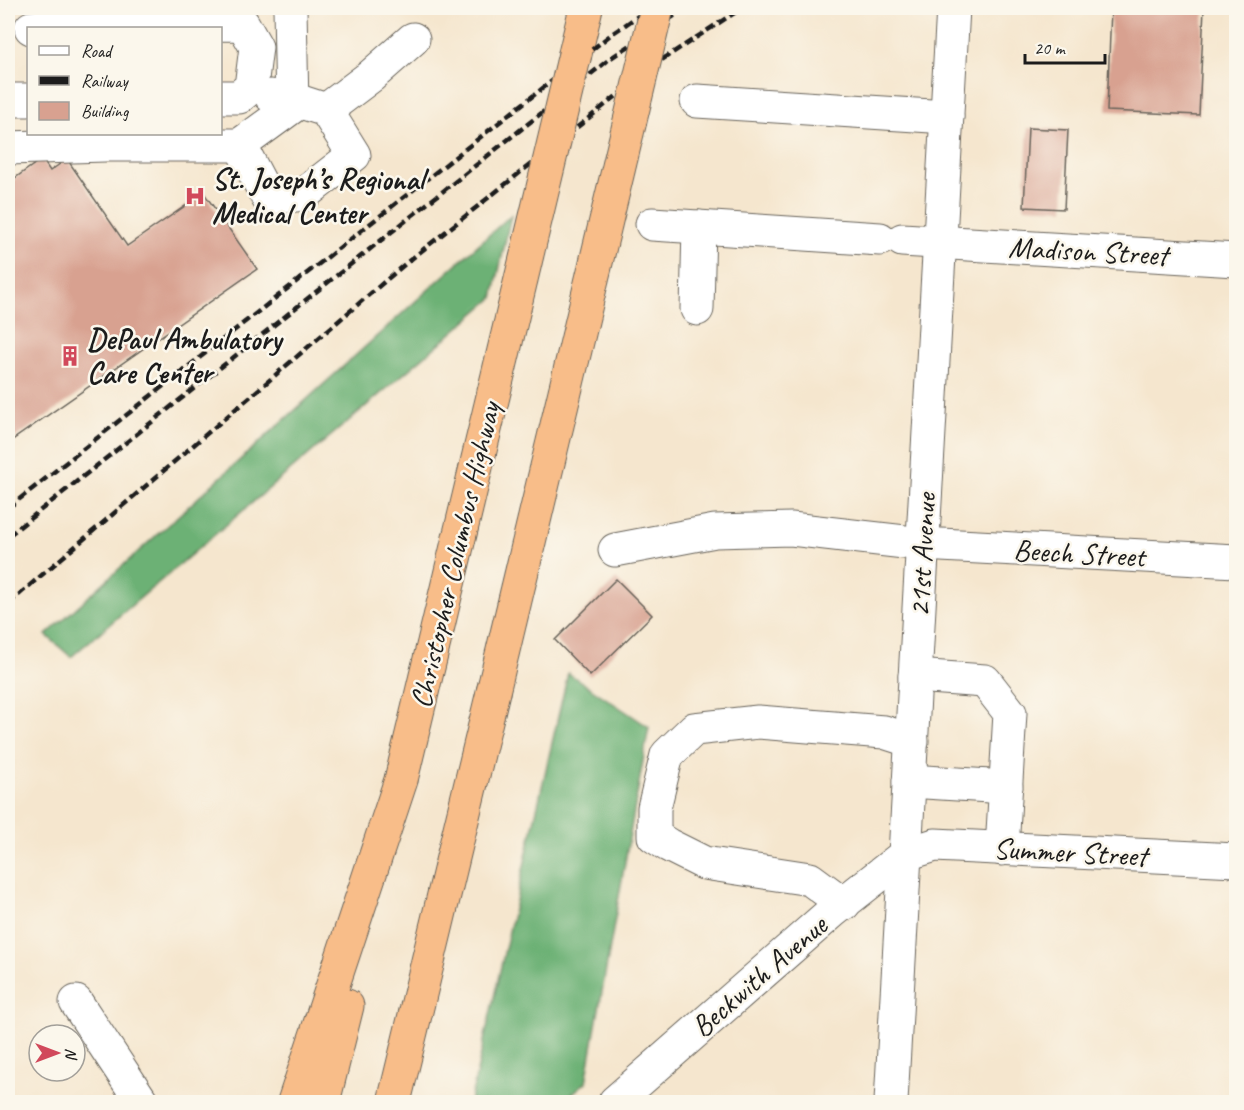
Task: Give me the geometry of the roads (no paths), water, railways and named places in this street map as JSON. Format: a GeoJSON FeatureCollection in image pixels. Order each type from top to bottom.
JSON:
{"type":"FeatureCollection","features":[{"type":"Feature","properties":{"kind":"highway","name":"Christopher Columbus Highway"},"geometry":{"type":"LineString","coordinates":[[323,1102],[586,8]]}},
{"type":"Feature","properties":{"kind":"highway"},"geometry":{"type":"LineString","coordinates":[[394,1102],[657,8]]}},
{"type":"Feature","properties":{"kind":"highway"},"geometry":{"type":"LineString","coordinates":[[294,1102],[401,780]]}},
{"type":"Feature","properties":{"kind":"highway"},"geometry":{"type":"LineString","coordinates":[[405,1060],[405,1102]]}},
{"type":"Feature","properties":{"kind":"street","name":"21st Avenue"},"geometry":{"type":"LineString","coordinates":[[891,1102],[953,8]]}},
{"type":"Feature","properties":{"kind":"street"},"geometry":{"type":"LineString","coordinates":[[8,148],[240,145],[292,107],[290,17],[250,36]]}},
{"type":"Feature","properties":{"kind":"street"},"geometry":{"type":"LineString","coordinates":[[47,27],[243,24],[255,47],[237,94],[261,94],[292,99],[326,110],[354,155],[304,194],[268,198],[240,145]]}},
{"type":"Feature","properties":{"kind":"street"},"geometry":{"type":"LineString","coordinates":[[8,31],[27,29]]}},
{"type":"Feature","properties":{"kind":"street"},"geometry":{"type":"LineString","coordinates":[[326,110],[371,76],[413,39]]}},
{"type":"Feature","properties":{"kind":"street"},"geometry":{"type":"LineString","coordinates":[[8,100],[27,100]]}},
{"type":"Feature","properties":{"kind":"street"},"geometry":{"type":"LineString","coordinates":[[697,101],[946,117]]}},
{"type":"Feature","properties":{"kind":"street","name":"Madison Street"},"geometry":{"type":"LineString","coordinates":[[652,224],[1236,260]]}},
{"type":"Feature","properties":{"kind":"street"},"geometry":{"type":"LineString","coordinates":[[697,309],[699,227]]}},
{"type":"Feature","properties":{"kind":"street","name":"Beech Street"},"geometry":{"type":"LineString","coordinates":[[615,550],[715,531],[791,529],[922,544],[1236,561]]}},
{"type":"Feature","properties":{"kind":"street"},"geometry":{"type":"LineString","coordinates":[[915,676],[985,681],[1010,713],[1002,849]]}},
{"type":"Feature","properties":{"kind":"street"},"geometry":{"type":"LineString","coordinates":[[844,904],[810,879],[704,863],[668,846],[654,836],[654,808],[667,755],[694,729],[758,722],[884,732],[912,741]]}},
{"type":"Feature","properties":{"kind":"street"},"geometry":{"type":"LineString","coordinates":[[909,781],[1006,787]]}},
{"type":"Feature","properties":{"kind":"street","name":"Summer Street"},"geometry":{"type":"LineString","coordinates":[[906,854],[935,845],[1236,860]]}},
{"type":"Feature","properties":{"kind":"street","name":"Beckwith Avenue"},"geometry":{"type":"LineString","coordinates":[[618,1102],[832,912],[906,854]]}},
{"type":"Feature","properties":{"kind":"street"},"geometry":{"type":"LineString","coordinates":[[76,1002],[142,1102]]}},
{"type":"Feature","properties":{"kind":"railway"},"geometry":{"type":"LineString","coordinates":[[8,508],[613,33],[650,8]]}},
{"type":"Feature","properties":{"kind":"railway"},"geometry":{"type":"LineString","coordinates":[[8,536],[611,58],[686,8]]}},
{"type":"Feature","properties":{"kind":"railway"},"geometry":{"type":"LineString","coordinates":[[8,604],[405,264],[663,59],[742,8]]}},
{"type":"Feature","properties":{"kind":"place","name":"St. Joseph’s Regional Medical Center"},"geometry":{"type":"Point","coordinates":[195,196]}},
{"type":"Feature","properties":{"kind":"place","name":"DePaul Ambulatory Care Center"},"geometry":{"type":"Point","coordinates":[70,356]}}]}
